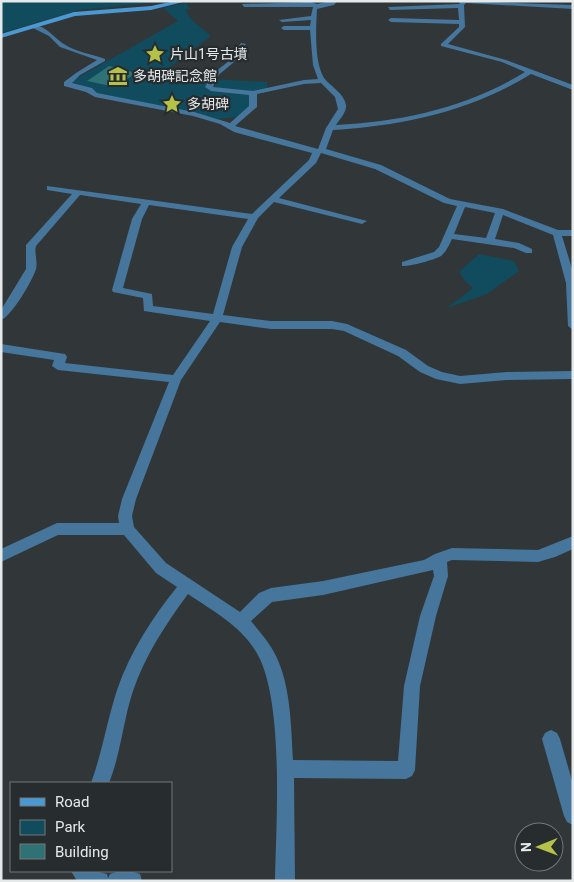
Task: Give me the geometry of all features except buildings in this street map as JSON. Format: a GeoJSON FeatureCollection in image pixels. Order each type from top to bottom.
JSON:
{"type":"FeatureCollection","features":[{"type":"Feature","properties":{"kind":"street"},"geometry":{"type":"LineString","coordinates":[[1,36],[74,14],[150,8],[184,1]]}},
{"type":"Feature","properties":{"kind":"street"},"geometry":{"type":"LineString","coordinates":[[284,28],[314,18],[334,1]]}},
{"type":"Feature","properties":{"kind":"street"},"geometry":{"type":"LineString","coordinates":[[390,8],[462,3],[573,7]]}},
{"type":"Feature","properties":{"kind":"street"},"geometry":{"type":"LineString","coordinates":[[462,3],[462,27],[443,45],[504,61],[573,88]]}},
{"type":"Feature","properties":{"kind":"street"},"geometry":{"type":"LineString","coordinates":[[244,5],[311,4],[319,77],[343,105],[313,161],[303,173],[271,199],[254,217],[237,247],[217,318],[176,379],[129,499],[125,516],[126,529],[161,568],[241,621],[260,644],[270,661],[277,687],[285,768],[285,881]]}},
{"type":"Feature","properties":{"kind":"street"},"geometry":{"type":"LineString","coordinates":[[282,20],[314,18]]}},
{"type":"Feature","properties":{"kind":"street"},"geometry":{"type":"LineString","coordinates":[[391,20],[461,22]]}},
{"type":"Feature","properties":{"kind":"street"},"geometry":{"type":"LineString","coordinates":[[33,26],[51,34],[62,46],[103,60],[78,74],[67,84],[89,90],[95,95],[194,114],[230,126],[378,167],[434,196],[462,204],[500,211],[556,233],[573,234]]}},
{"type":"Feature","properties":{"kind":"street"},"geometry":{"type":"LineString","coordinates":[[243,44],[231,62],[213,76],[210,87],[224,91],[254,93],[304,82],[323,81]]}},
{"type":"Feature","properties":{"kind":"street"},"geometry":{"type":"LineString","coordinates":[[330,128],[389,122],[455,106],[508,87],[529,72]]}},
{"type":"Feature","properties":{"kind":"street"},"geometry":{"type":"LineString","coordinates":[[230,126],[253,107],[254,93]]}},
{"type":"Feature","properties":{"kind":"street"},"geometry":{"type":"LineString","coordinates":[[50,188],[254,217]]}},
{"type":"Feature","properties":{"kind":"street"},"geometry":{"type":"LineString","coordinates":[[1,317],[9,308],[32,267],[29,251],[34,239],[77,193]]}},
{"type":"Feature","properties":{"kind":"street"},"geometry":{"type":"LineString","coordinates":[[271,199],[362,221]]}},
{"type":"Feature","properties":{"kind":"street"},"geometry":{"type":"LineString","coordinates":[[146,203],[137,219],[117,290],[148,296],[148,309],[271,325],[332,325],[347,328],[402,353],[424,369],[440,376],[460,380],[507,376],[573,375]]}},
{"type":"Feature","properties":{"kind":"street"},"geometry":{"type":"LineString","coordinates":[[405,264],[437,254],[443,248],[462,204]]}},
{"type":"Feature","properties":{"kind":"street"},"geometry":{"type":"LineString","coordinates":[[490,240],[500,211]]}},
{"type":"Feature","properties":{"kind":"street"},"geometry":{"type":"LineString","coordinates":[[556,233],[571,283],[573,326]]}},
{"type":"Feature","properties":{"kind":"street"},"geometry":{"type":"LineString","coordinates":[[449,236],[516,244],[529,251]]}},
{"type":"Feature","properties":{"kind":"street"},"geometry":{"type":"LineString","coordinates":[[1,348],[61,357],[58,366],[176,379]]}},
{"type":"Feature","properties":{"kind":"street"},"geometry":{"type":"LineString","coordinates":[[1,556],[57,528],[126,529]]}},
{"type":"Feature","properties":{"kind":"street"},"geometry":{"type":"LineString","coordinates":[[241,621],[264,598],[271,595],[323,588],[427,566],[440,558],[465,554],[538,556],[550,554],[573,542]]}},
{"type":"Feature","properties":{"kind":"street"},"geometry":{"type":"LineString","coordinates":[[285,768],[406,770],[412,686],[428,616],[440,576],[440,558]]}},
{"type":"Feature","properties":{"kind":"street"},"geometry":{"type":"LineString","coordinates":[[100,782],[113,744],[125,691],[136,665],[172,603],[186,586]]}},
{"type":"Feature","properties":{"kind":"street"},"geometry":{"type":"LineString","coordinates":[[551,739],[573,816]]}},
{"type":"Feature","properties":{"kind":"street"},"geometry":{"type":"LineString","coordinates":[[82,872],[89,880],[100,881]]}},
{"type":"Feature","properties":{"kind":"street"},"geometry":{"type":"LineString","coordinates":[[117,881],[133,881]]}},
{"type":"Feature","properties":{"kind":"green space"},"geometry":{"type":"Polygon","coordinates":[[[1,1],[171,1],[79,10],[1,33],[1,1]]]}},
{"type":"Feature","properties":{"kind":"green space"},"geometry":{"type":"Polygon","coordinates":[[[186,3],[190,9],[185,10],[191,19],[211,36],[170,67],[210,77],[210,79],[267,82],[267,88],[252,96],[252,105],[236,117],[218,119],[98,94],[91,89],[70,82],[178,21],[163,8],[186,3]]]}},
{"type":"Feature","properties":{"kind":"green space"},"geometry":{"type":"Polygon","coordinates":[[[479,254],[514,261],[519,271],[487,294],[447,308],[473,288],[459,272],[479,254]]]}},
{"type":"Feature","properties":{"kind":"place","name":"片山1号古墳"},"geometry":{"type":"Point","coordinates":[155,54]}},
{"type":"Feature","properties":{"kind":"place","name":"多胡碑記念館"},"geometry":{"type":"Point","coordinates":[118,76]}},
{"type":"Feature","properties":{"kind":"place","name":"多胡碑"},"geometry":{"type":"Point","coordinates":[172,104]}}]}
